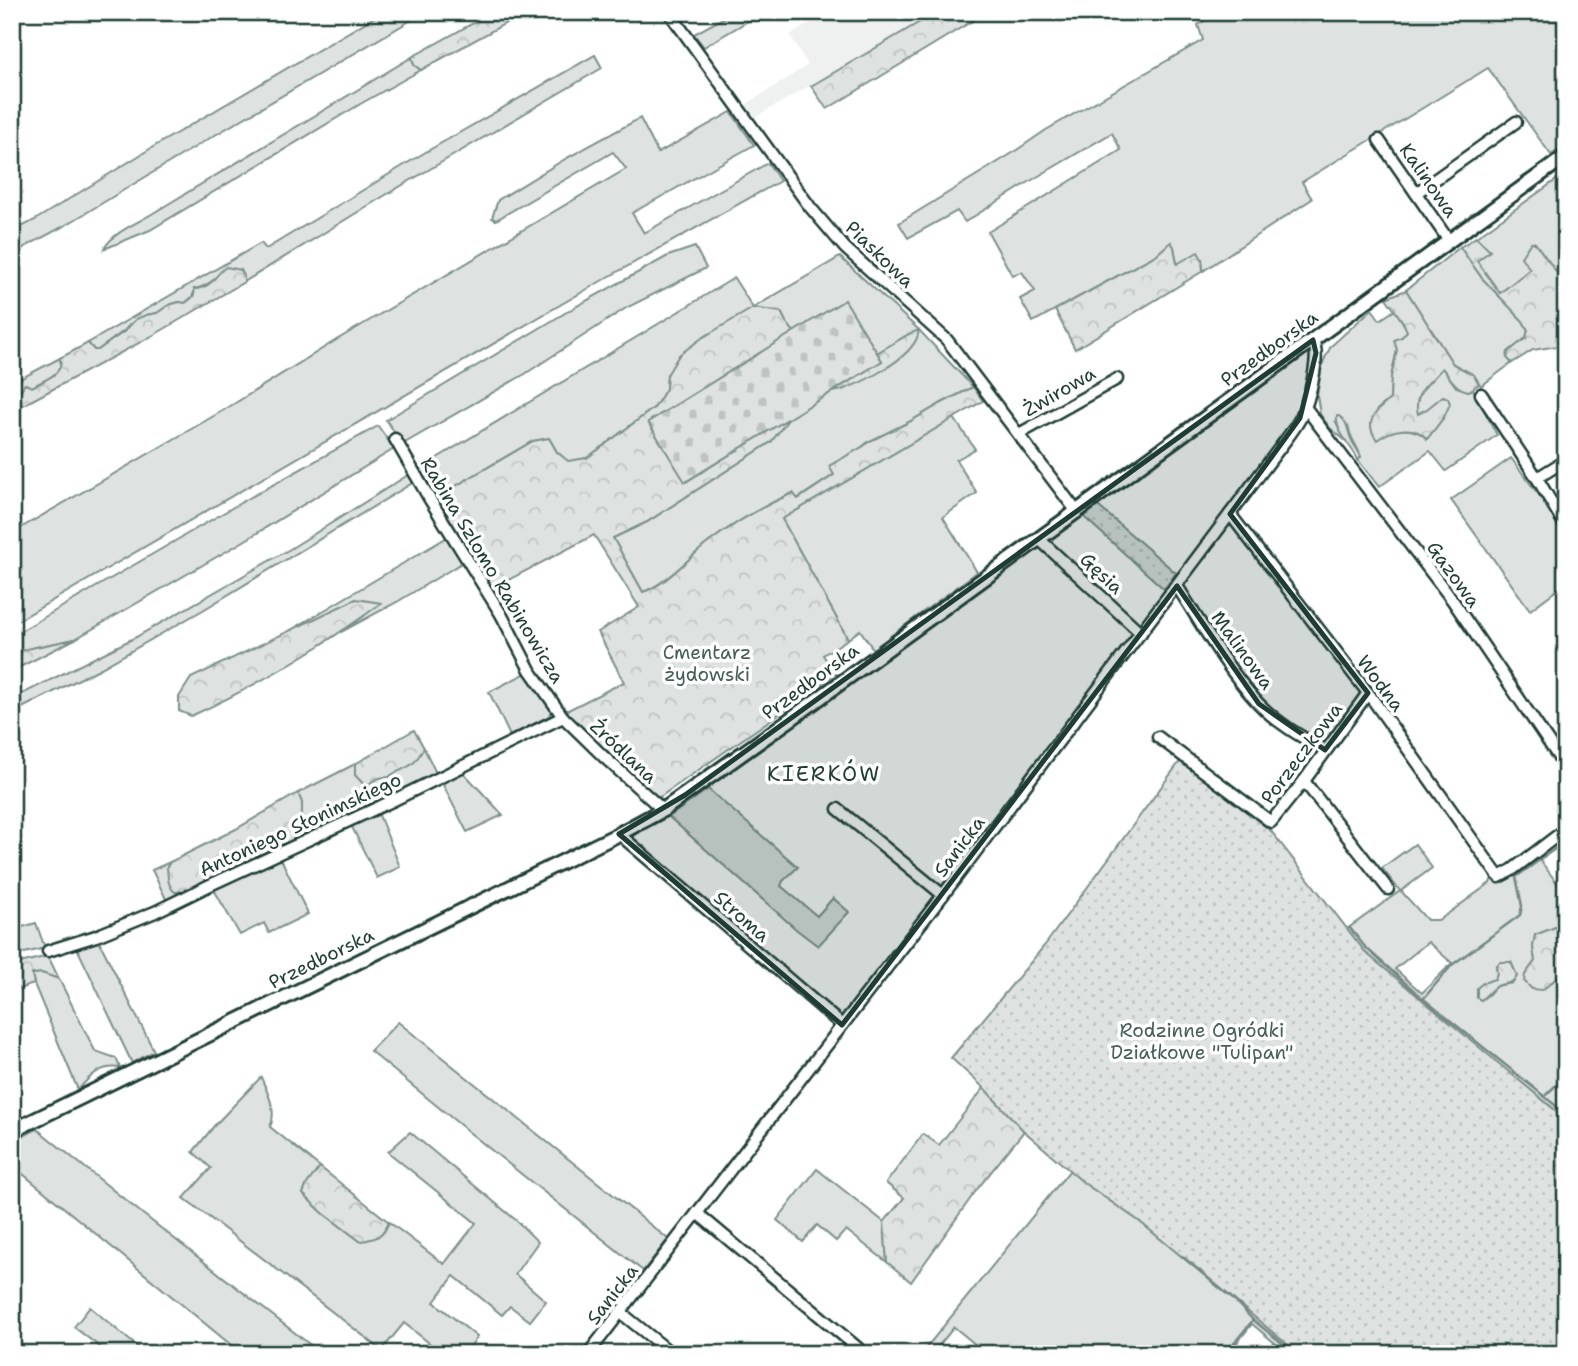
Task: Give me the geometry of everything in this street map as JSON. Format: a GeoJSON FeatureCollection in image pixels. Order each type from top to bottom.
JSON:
{"type":"FeatureCollection","features":[{"type":"Feature","properties":{"kind":"main road","name":"Przedborska"},"geometry":{"type":"LineString","coordinates":[[12,1131],[663,810],[1566,156]]}},
{"type":"Feature","properties":{"kind":"street","name":"Piaskowa"},"geometry":{"type":"LineString","coordinates":[[669,12],[810,207],[845,248],[947,341],[1077,512]]}},
{"type":"Feature","properties":{"kind":"street"},"geometry":{"type":"LineString","coordinates":[[1416,193],[1516,122]]}},
{"type":"Feature","properties":{"kind":"street","name":"Kalinowa"},"geometry":{"type":"LineString","coordinates":[[1379,140],[1449,241]]}},
{"type":"Feature","properties":{"kind":"street","name":"Sanicka"},"geometry":{"type":"LineString","coordinates":[[588,1354],[943,895],[1285,440],[1305,407],[1316,353],[1313,340]]}},
{"type":"Feature","properties":{"kind":"street","name":"Żwirowa"},"geometry":{"type":"LineString","coordinates":[[1019,434],[1117,379]]}},
{"type":"Feature","properties":{"kind":"street"},"geometry":{"type":"LineString","coordinates":[[1480,394],[1566,527]]}},
{"type":"Feature","properties":{"kind":"street","name":"Gazowa"},"geometry":{"type":"LineString","coordinates":[[1305,407],[1453,601],[1566,768]]}},
{"type":"Feature","properties":{"kind":"street","name":"Rabina Szlomo Rabinowicza"},"geometry":{"type":"LineString","coordinates":[[395,439],[501,614],[530,670],[563,717]]}},
{"type":"Feature","properties":{"kind":"street"},"geometry":{"type":"LineString","coordinates":[[1536,478],[1566,460]]}},
{"type":"Feature","properties":{"kind":"street","name":"Wodna"},"geometry":{"type":"LineString","coordinates":[[1230,514],[1368,693],[1499,877],[1566,829]]}},
{"type":"Feature","properties":{"kind":"street","name":"Gęsia"},"geometry":{"type":"LineString","coordinates":[[1040,538],[1142,633]]}},
{"type":"Feature","properties":{"kind":"street","name":"Malinowa"},"geometry":{"type":"LineString","coordinates":[[1177,586],[1231,669],[1259,704],[1295,734],[1325,750]]}},
{"type":"Feature","properties":{"kind":"street","name":"Porzeczkowa"},"geometry":{"type":"LineString","coordinates":[[1158,737],[1271,822],[1368,693]]}},
{"type":"Feature","properties":{"kind":"street","name":"Źródlana"},"geometry":{"type":"LineString","coordinates":[[563,717],[663,810]]}},
{"type":"Feature","properties":{"kind":"street","name":"Antoniego Słonimskiego"},"geometry":{"type":"LineString","coordinates":[[48,951],[96,936],[155,912],[563,717]]}},
{"type":"Feature","properties":{"kind":"street"},"geometry":{"type":"LineString","coordinates":[[1304,781],[1388,889]]}},
{"type":"Feature","properties":{"kind":"street"},"geometry":{"type":"LineString","coordinates":[[838,809],[943,895]]}},
{"type":"Feature","properties":{"kind":"street","name":"Stroma"},"geometry":{"type":"LineString","coordinates":[[619,834],[842,1025]]}},
{"type":"Feature","properties":{"kind":"street"},"geometry":{"type":"LineString","coordinates":[[696,1213],[865,1354]]}},
{"type":"Feature","properties":{"kind":"street"},"geometry":{"type":"LineString","coordinates":[[620,1312],[672,1354]]}},
{"type":"Feature","properties":{"kind":"highlighted area"},"geometry":{"type":"Polygon","coordinates":[[[1313,340],[1316,353],[1300,418],[1230,514],[1368,693],[1325,750],[1259,704],[1177,586],[842,1025],[619,834],[685,795],[1313,340]]]}},
{"type":"Feature","properties":{"kind":"shaded area"},"geometry":{"type":"Polygon","coordinates":[[[830,12],[937,12],[754,118],[744,106],[808,65],[790,35],[830,12]]]}},
{"type":"Feature","properties":{"kind":"green space"},"geometry":{"type":"Polygon","coordinates":[[[383,12],[425,12],[66,225],[12,254],[12,232],[383,12]]]}},
{"type":"Feature","properties":{"kind":"green space"},"geometry":{"type":"Polygon","coordinates":[[[493,12],[526,12],[421,70],[414,65],[412,57],[493,12]]]}},
{"type":"Feature","properties":{"kind":"green space"},"geometry":{"type":"Polygon","coordinates":[[[734,12],[763,12],[704,47],[694,34],[734,12]]]}},
{"type":"Feature","properties":{"kind":"green space"},"geometry":{"type":"Polygon","coordinates":[[[937,12],[987,12],[827,109],[811,86],[937,12]]]}},
{"type":"Feature","properties":{"kind":"green space"},"geometry":{"type":"Polygon","coordinates":[[[1218,12],[1566,12],[1566,145],[1551,155],[1488,68],[1302,182],[1312,199],[1203,271],[1202,259],[1177,264],[1171,242],[1156,255],[1033,322],[1020,299],[1035,291],[1022,272],[1012,275],[988,232],[1121,150],[1112,133],[965,222],[957,211],[908,238],[899,223],[1046,130],[1203,40],[1198,25],[1218,12]]]}},
{"type":"Feature","properties":{"kind":"green space"},"geometry":{"type":"Polygon","coordinates":[[[595,55],[602,68],[244,282],[244,276],[236,269],[230,270],[194,289],[193,295],[185,303],[169,305],[130,324],[98,350],[94,350],[88,343],[261,243],[266,249],[424,153],[595,55]]]}},
{"type":"Feature","properties":{"kind":"green space"},"geometry":{"type":"Polygon","coordinates":[[[412,57],[421,70],[150,230],[104,249],[112,238],[124,229],[412,57]]]}},
{"type":"Feature","properties":{"kind":"green space"},"geometry":{"type":"Polygon","coordinates":[[[731,112],[754,145],[632,213],[644,233],[768,163],[780,181],[603,280],[12,624],[12,533],[224,410],[338,339],[626,169],[613,152],[496,220],[492,218],[498,200],[565,159],[640,118],[658,153],[731,112]]]}},
{"type":"Feature","properties":{"kind":"green space"},"geometry":{"type":"Polygon","coordinates":[[[1566,173],[1566,285],[1535,243],[1531,243],[1522,257],[1531,269],[1500,293],[1476,261],[1490,250],[1476,237],[1566,173]]]}},
{"type":"Feature","properties":{"kind":"green space"},"geometry":{"type":"Polygon","coordinates":[[[1476,237],[1490,251],[1477,261],[1500,293],[1530,269],[1521,257],[1531,242],[1535,243],[1566,285],[1566,328],[1560,329],[1558,346],[1533,350],[1512,363],[1507,358],[1508,352],[1526,338],[1528,330],[1523,321],[1482,278],[1460,247],[1476,237]]]}},
{"type":"Feature","properties":{"kind":"green space"},"geometry":{"type":"Polygon","coordinates":[[[1171,242],[1177,264],[1198,252],[1203,271],[1075,349],[1055,310],[1156,255],[1171,242]]]}},
{"type":"Feature","properties":{"kind":"green space"},"geometry":{"type":"Polygon","coordinates":[[[695,247],[706,268],[626,308],[525,374],[403,444],[386,420],[575,307],[668,256],[695,247]]]}},
{"type":"Feature","properties":{"kind":"green space"},"geometry":{"type":"Polygon","coordinates":[[[1460,247],[1482,278],[1523,321],[1528,330],[1526,338],[1508,352],[1507,358],[1512,363],[1481,386],[1474,375],[1453,364],[1406,290],[1460,247]]]}},
{"type":"Feature","properties":{"kind":"green space"},"geometry":{"type":"Polygon","coordinates":[[[840,257],[919,330],[973,387],[868,442],[830,466],[835,474],[797,499],[793,493],[738,522],[652,588],[643,592],[613,538],[647,522],[771,442],[789,418],[832,392],[842,390],[895,362],[915,342],[909,334],[877,353],[845,301],[794,332],[781,312],[769,311],[667,374],[666,389],[655,407],[587,458],[568,462],[557,452],[549,438],[533,441],[437,497],[419,469],[734,278],[753,308],[840,257]]]}},
{"type":"Feature","properties":{"kind":"green space"},"geometry":{"type":"Polygon","coordinates":[[[226,267],[241,270],[244,282],[154,335],[12,411],[12,391],[18,394],[25,384],[32,387],[52,376],[61,364],[60,358],[88,343],[94,350],[98,350],[125,331],[136,319],[157,313],[169,305],[185,303],[194,295],[194,289],[209,284],[226,267]]]}},
{"type":"Feature","properties":{"kind":"green space"},"geometry":{"type":"Polygon","coordinates":[[[1406,290],[1453,364],[1474,375],[1479,384],[1469,391],[1464,390],[1442,368],[1418,399],[1418,414],[1443,396],[1448,398],[1450,404],[1444,417],[1427,439],[1416,431],[1403,430],[1389,433],[1377,440],[1371,423],[1376,413],[1390,399],[1391,377],[1397,350],[1394,340],[1407,331],[1386,298],[1406,290]]]}},
{"type":"Feature","properties":{"kind":"green space"},"geometry":{"type":"Polygon","coordinates":[[[845,300],[882,361],[685,482],[648,422],[845,300]]]}},
{"type":"Feature","properties":{"kind":"green space","name":"Cmentarz żydowski"},"geometry":{"type":"Polygon","coordinates":[[[753,308],[781,312],[794,332],[648,422],[686,482],[789,418],[771,442],[647,522],[613,538],[643,592],[660,584],[708,543],[749,515],[793,493],[798,499],[834,475],[829,466],[868,442],[973,387],[983,401],[782,519],[848,639],[823,655],[836,674],[657,799],[564,712],[624,682],[598,632],[639,607],[594,535],[493,588],[440,508],[437,497],[533,441],[549,438],[557,452],[568,461],[587,458],[655,407],[666,389],[667,375],[679,355],[753,308]]]}},
{"type":"Feature","properties":{"kind":"green space"},"geometry":{"type":"Polygon","coordinates":[[[1372,309],[1380,320],[1395,310],[1408,331],[1395,340],[1397,350],[1391,377],[1390,399],[1378,409],[1377,439],[1392,430],[1403,429],[1419,433],[1427,439],[1444,417],[1427,409],[1417,414],[1418,398],[1442,367],[1456,387],[1469,391],[1473,389],[1497,435],[1446,471],[1430,451],[1379,487],[1358,460],[1361,457],[1348,426],[1336,422],[1346,441],[1330,428],[1320,414],[1317,396],[1324,360],[1331,346],[1372,309]]]}},
{"type":"Feature","properties":{"kind":"green space"},"geometry":{"type":"Polygon","coordinates":[[[919,330],[917,339],[910,348],[891,365],[866,380],[832,392],[882,361],[877,353],[919,330]]]}},
{"type":"Feature","properties":{"kind":"green space"},"geometry":{"type":"Polygon","coordinates":[[[60,358],[61,364],[52,376],[32,387],[25,384],[18,395],[12,391],[12,383],[60,358]]]}},
{"type":"Feature","properties":{"kind":"green space"},"geometry":{"type":"Polygon","coordinates":[[[1337,416],[1346,424],[1350,438],[1361,457],[1358,460],[1341,433],[1337,416]]]}},
{"type":"Feature","properties":{"kind":"green space"},"geometry":{"type":"Polygon","coordinates":[[[954,418],[975,449],[956,460],[977,493],[943,517],[977,572],[873,649],[860,630],[848,639],[782,519],[954,418]]]}},
{"type":"Feature","properties":{"kind":"green space"},"geometry":{"type":"Polygon","coordinates":[[[378,426],[394,449],[244,541],[75,639],[12,653],[12,636],[378,426]]]}},
{"type":"Feature","properties":{"kind":"green space"},"geometry":{"type":"Polygon","coordinates":[[[1511,458],[1554,515],[1566,538],[1566,583],[1530,610],[1451,500],[1511,458]]]}},
{"type":"Feature","properties":{"kind":"green space"},"geometry":{"type":"Polygon","coordinates":[[[408,475],[414,482],[203,610],[101,668],[12,713],[12,699],[136,637],[290,549],[408,475]]]}},
{"type":"Feature","properties":{"kind":"green space"},"geometry":{"type":"Polygon","coordinates":[[[1098,506],[1176,573],[1164,589],[1084,517],[1098,506]]]}},
{"type":"Feature","properties":{"kind":"green space"},"geometry":{"type":"Polygon","coordinates":[[[449,536],[465,561],[397,602],[341,632],[364,616],[356,599],[286,633],[449,536]]]}},
{"type":"Feature","properties":{"kind":"green space"},"geometry":{"type":"Polygon","coordinates":[[[356,599],[381,603],[319,646],[240,692],[191,716],[179,711],[179,697],[191,678],[356,599]]]}},
{"type":"Feature","properties":{"kind":"green space"},"geometry":{"type":"Polygon","coordinates":[[[75,639],[12,671],[12,653],[75,639]]]}},
{"type":"Feature","properties":{"kind":"green space"},"geometry":{"type":"Polygon","coordinates":[[[528,672],[552,710],[549,716],[510,736],[489,692],[528,672]]]}},
{"type":"Feature","properties":{"kind":"green space"},"geometry":{"type":"Polygon","coordinates":[[[414,730],[424,748],[415,761],[389,777],[376,779],[366,787],[355,775],[355,764],[414,730]]]}},
{"type":"Feature","properties":{"kind":"green space"},"geometry":{"type":"Polygon","coordinates":[[[424,748],[436,773],[379,803],[295,839],[296,821],[302,803],[298,793],[355,764],[355,775],[373,780],[389,777],[411,765],[424,748]]]}},
{"type":"Feature","properties":{"kind":"green space","name":"Rodzinne Ogródki Działkowe \"Tulipan\""},"geometry":{"type":"Polygon","coordinates":[[[1181,760],[1271,831],[1366,953],[1556,1111],[1566,1161],[1566,1354],[1299,1354],[1139,1221],[1084,1183],[1024,1131],[984,1088],[951,1058],[1045,945],[1181,760]]]}},
{"type":"Feature","properties":{"kind":"green space"},"geometry":{"type":"Polygon","coordinates":[[[463,772],[503,815],[467,832],[442,783],[463,772]]]}},
{"type":"Feature","properties":{"kind":"green space"},"geometry":{"type":"Polygon","coordinates":[[[708,789],[798,867],[781,886],[817,916],[833,898],[849,912],[818,946],[669,817],[708,789]]]}},
{"type":"Feature","properties":{"kind":"green space"},"geometry":{"type":"Polygon","coordinates":[[[298,793],[302,803],[302,815],[296,821],[295,839],[258,860],[190,891],[172,890],[167,867],[170,862],[236,829],[298,793]]]}},
{"type":"Feature","properties":{"kind":"green space"},"geometry":{"type":"Polygon","coordinates":[[[379,815],[400,867],[377,878],[350,823],[379,815]]]}},
{"type":"Feature","properties":{"kind":"green space"},"geometry":{"type":"Polygon","coordinates":[[[1415,844],[1432,868],[1401,891],[1427,920],[1442,918],[1490,883],[1492,878],[1500,881],[1539,859],[1566,895],[1566,923],[1535,935],[1535,961],[1525,975],[1542,990],[1566,974],[1566,1038],[1563,1038],[1562,1060],[1566,1067],[1566,1096],[1563,1099],[1566,1103],[1566,1161],[1559,1120],[1553,1108],[1366,953],[1347,929],[1400,891],[1382,868],[1415,844]],[[1428,942],[1395,969],[1422,993],[1452,963],[1428,942]],[[1511,962],[1496,966],[1495,979],[1483,983],[1477,995],[1481,1000],[1496,986],[1513,983],[1517,976],[1511,962]]]}},
{"type":"Feature","properties":{"kind":"green space"},"geometry":{"type":"Polygon","coordinates":[[[280,857],[308,914],[269,933],[264,923],[240,935],[213,888],[280,857]]]}},
{"type":"Feature","properties":{"kind":"green space"},"geometry":{"type":"Polygon","coordinates":[[[170,862],[167,867],[175,892],[190,891],[167,901],[152,870],[170,862]]]}},
{"type":"Feature","properties":{"kind":"green space"},"geometry":{"type":"Polygon","coordinates":[[[36,923],[45,948],[12,956],[12,930],[36,923]]]}},
{"type":"Feature","properties":{"kind":"green space"},"geometry":{"type":"Polygon","coordinates":[[[1566,923],[1566,974],[1542,990],[1532,989],[1524,981],[1535,961],[1535,935],[1566,923]]]}},
{"type":"Feature","properties":{"kind":"green space"},"geometry":{"type":"Polygon","coordinates":[[[98,939],[154,1051],[132,1063],[77,948],[98,939]]]}},
{"type":"Feature","properties":{"kind":"green space"},"geometry":{"type":"Polygon","coordinates":[[[48,956],[59,979],[42,973],[32,974],[34,984],[12,991],[12,965],[48,956]]]}},
{"type":"Feature","properties":{"kind":"green space"},"geometry":{"type":"Polygon","coordinates":[[[1500,962],[1511,962],[1517,976],[1510,983],[1495,987],[1481,1000],[1477,998],[1477,988],[1495,979],[1496,966],[1500,962]]]}},
{"type":"Feature","properties":{"kind":"green space"},"geometry":{"type":"Polygon","coordinates":[[[42,973],[59,979],[95,1051],[116,1058],[120,1068],[101,1070],[78,1090],[34,984],[32,974],[42,973]]]}},
{"type":"Feature","properties":{"kind":"green space"},"geometry":{"type":"Polygon","coordinates":[[[398,1022],[668,1239],[643,1271],[370,1051],[398,1022]]]}},
{"type":"Feature","properties":{"kind":"green space"},"geometry":{"type":"Polygon","coordinates":[[[261,1077],[272,1108],[270,1127],[320,1167],[303,1194],[360,1241],[384,1232],[389,1222],[444,1264],[476,1223],[388,1152],[410,1132],[517,1221],[538,1242],[515,1274],[546,1301],[530,1321],[510,1306],[502,1315],[454,1276],[434,1302],[477,1337],[465,1354],[443,1354],[404,1323],[382,1350],[184,1198],[211,1168],[193,1152],[261,1077]]]}},
{"type":"Feature","properties":{"kind":"green space"},"geometry":{"type":"Polygon","coordinates":[[[984,1088],[1024,1131],[978,1188],[911,1282],[887,1262],[884,1222],[904,1198],[886,1183],[923,1134],[939,1145],[984,1088]]]}},
{"type":"Feature","properties":{"kind":"green space"},"geometry":{"type":"Polygon","coordinates":[[[37,1129],[322,1354],[242,1354],[12,1165],[12,1142],[37,1129]]]}},
{"type":"Feature","properties":{"kind":"green space"},"geometry":{"type":"Polygon","coordinates":[[[320,1167],[389,1222],[381,1234],[360,1241],[303,1194],[320,1167]]]}},
{"type":"Feature","properties":{"kind":"green space"},"geometry":{"type":"Polygon","coordinates":[[[817,1169],[884,1222],[887,1262],[846,1230],[836,1241],[817,1225],[803,1242],[777,1220],[817,1169]]]}},
{"type":"Feature","properties":{"kind":"green space"},"geometry":{"type":"Polygon","coordinates":[[[1070,1170],[1084,1183],[1139,1221],[1299,1354],[1268,1354],[1276,1344],[1252,1324],[1228,1354],[987,1354],[954,1327],[932,1354],[921,1354],[1070,1170]]]}},
{"type":"Feature","properties":{"kind":"green space"},"geometry":{"type":"Polygon","coordinates":[[[90,1307],[146,1354],[109,1354],[74,1327],[90,1307]]]}},
{"type":"Feature","properties":{"kind":"waterway"},"geometry":{"type":"LineString","coordinates":[[1424,998],[1452,965],[1520,915],[1522,906],[1516,877],[1566,841]]}},
{"type":"Feature","properties":{"kind":"waterway"},"geometry":{"type":"LineString","coordinates":[[1350,928],[1365,947],[1420,996],[1555,1105],[1559,1110],[1566,1146]]}},
{"type":"Feature","properties":{"kind":"waterway"},"geometry":{"type":"LineString","coordinates":[[1546,1095],[1556,1085],[1566,1082]]}},
{"type":"Feature","properties":{"kind":"waterway"},"geometry":{"type":"LineString","coordinates":[[1182,1256],[1233,1299],[1253,1320],[1296,1354]]}},
{"type":"Feature","properties":{"kind":"waterway"},"geometry":{"type":"LineString","coordinates":[[1225,1354],[1253,1320]]}},
{"type":"Feature","properties":{"kind":"district","name":"KIERKÓW"},"geometry":{"type":"Point","coordinates":[824,774]}}]}
